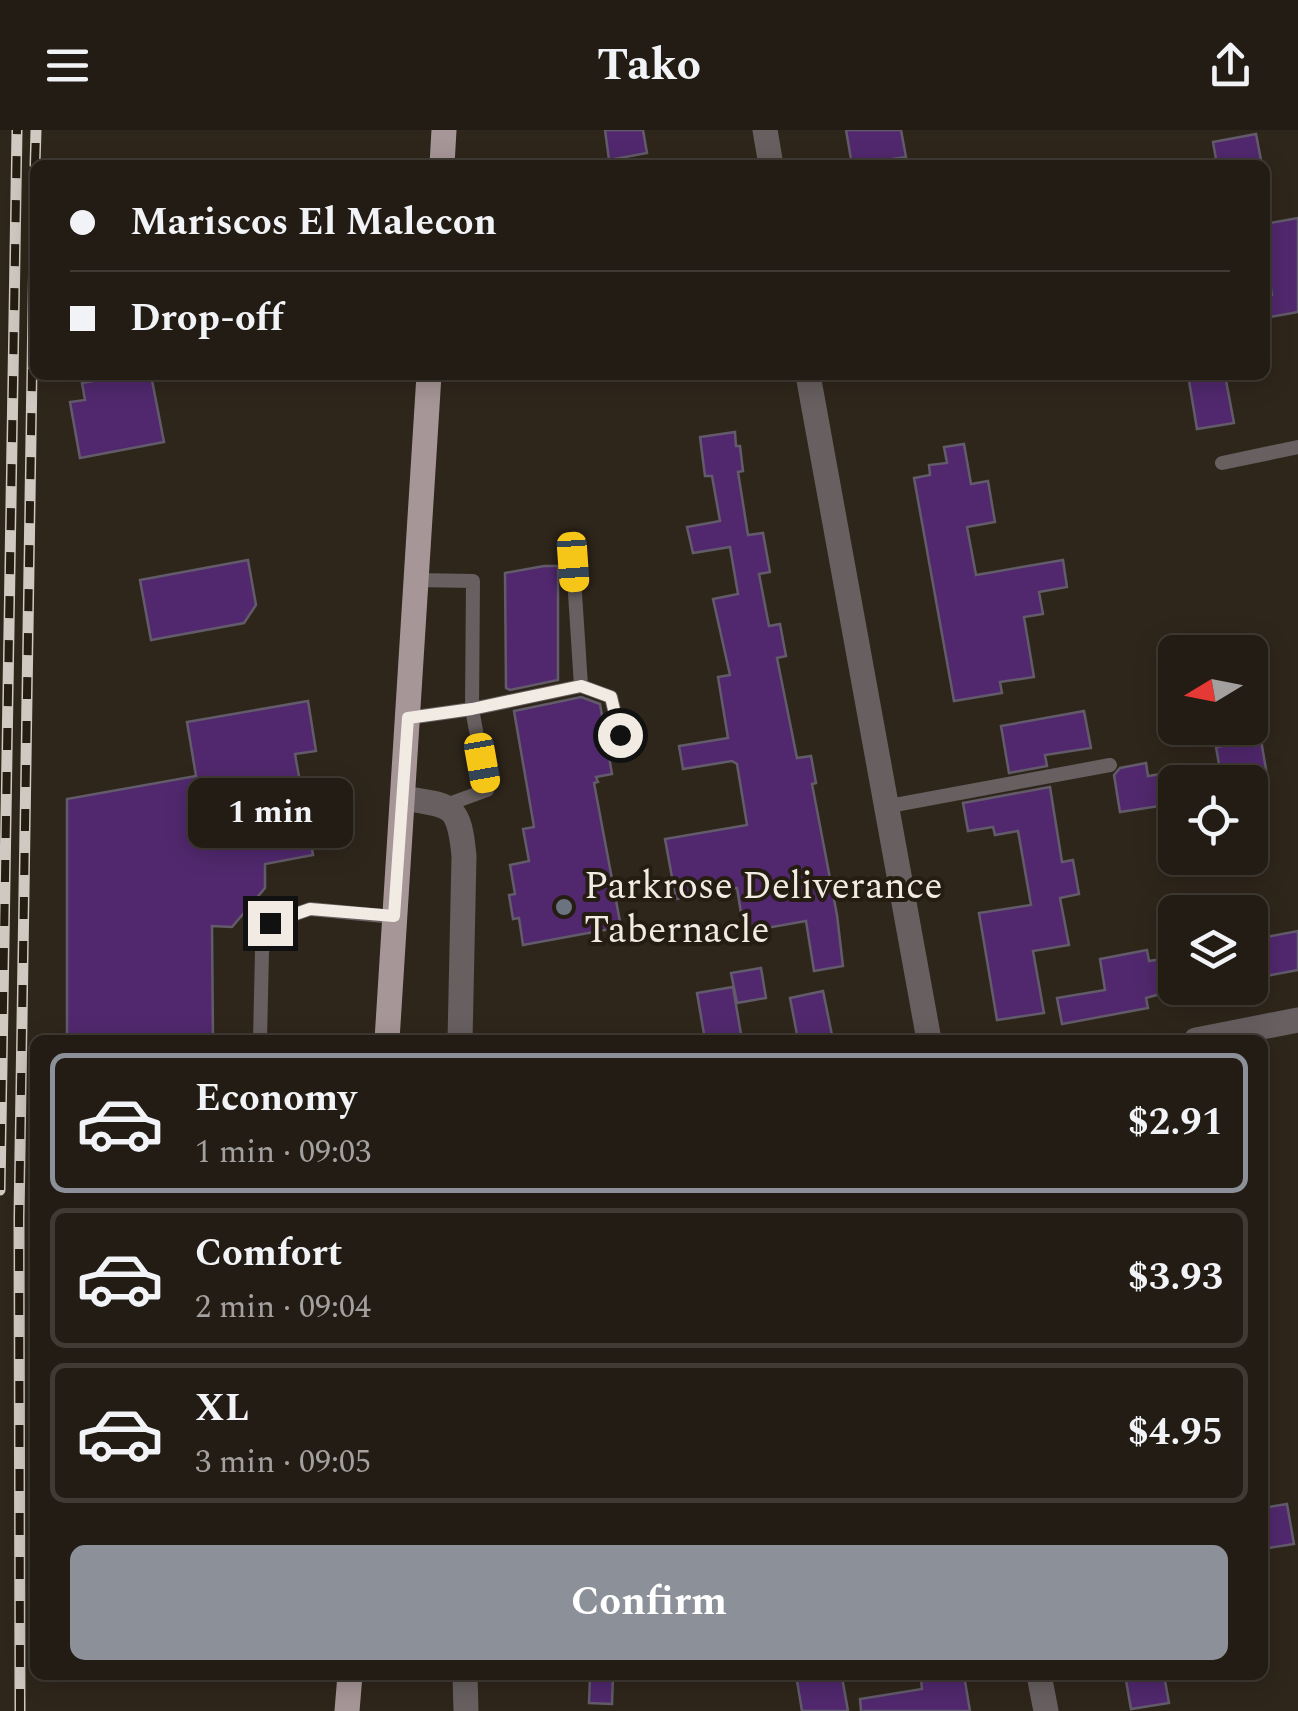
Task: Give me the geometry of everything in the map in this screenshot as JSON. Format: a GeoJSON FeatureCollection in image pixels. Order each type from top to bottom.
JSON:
{"type":"FeatureCollection","features":[{"type":"Feature","properties":{"kind":"main road"},"geometry":{"type":"LineString","coordinates":[[442,160],[444,130]]}},
{"type":"Feature","properties":{"kind":"main road"},"geometry":{"type":"LineString","coordinates":[[387,1035],[429,380]]}},
{"type":"Feature","properties":{"kind":"main road"},"geometry":{"type":"LineString","coordinates":[[348,1711],[350,1680]]}},
{"type":"Feature","properties":{"kind":"street"},"geometry":{"type":"LineString","coordinates":[[766,130],[771,160]]}},
{"type":"Feature","properties":{"kind":"street"},"geometry":{"type":"LineString","coordinates":[[809,380],[928,1035]]}},
{"type":"Feature","properties":{"kind":"street"},"geometry":{"type":"LineString","coordinates":[[402,798],[446,805],[456,815],[464,856],[460,1035]]}},
{"type":"Feature","properties":{"kind":"street"},"geometry":{"type":"LineString","coordinates":[[1222,1035],[1298,1020]]}},
{"type":"Feature","properties":{"kind":"street"},"geometry":{"type":"LineString","coordinates":[[465,1680],[466,1711]]}},
{"type":"Feature","properties":{"kind":"street"},"geometry":{"type":"LineString","coordinates":[[1040,1680],[1046,1711]]}},
{"type":"Feature","properties":{"kind":"lane"},"geometry":{"type":"LineString","coordinates":[[1222,463],[1298,447]]}},
{"type":"Feature","properties":{"kind":"lane"},"geometry":{"type":"LineString","coordinates":[[573,562],[581,686]]}},
{"type":"Feature","properties":{"kind":"lane"},"geometry":{"type":"LineString","coordinates":[[416,580],[473,581],[472,709],[486,790],[446,805]]}},
{"type":"Feature","properties":{"kind":"lane"},"geometry":{"type":"LineString","coordinates":[[408,718],[581,686],[611,697],[620,735]]}},
{"type":"Feature","properties":{"kind":"lane"},"geometry":{"type":"LineString","coordinates":[[884,807],[1110,765]]}},
{"type":"Feature","properties":{"kind":"lane"},"geometry":{"type":"LineString","coordinates":[[260,1035],[262,952],[270,923],[310,909],[394,916]]}},
{"type":"Feature","properties":{"kind":"building"},"geometry":{"type":"Polygon","coordinates":[[[605,130],[643,130],[647,153],[609,160],[605,130]]]}},
{"type":"Feature","properties":{"kind":"building"},"geometry":{"type":"Polygon","coordinates":[[[846,130],[901,130],[906,157],[851,160],[846,130]]]}},
{"type":"Feature","properties":{"kind":"building"},"geometry":{"type":"Polygon","coordinates":[[[1256,134],[1261,160],[1216,160],[1213,142],[1256,134]]]}},
{"type":"Feature","properties":{"kind":"building"},"geometry":{"type":"Polygon","coordinates":[[[1298,218],[1298,312],[1270,317],[1272,295],[1270,223],[1298,218]]]}},
{"type":"Feature","properties":{"kind":"building"},"geometry":{"type":"Polygon","coordinates":[[[152,380],[164,442],[80,458],[70,402],[85,400],[82,383],[152,380]]]}},
{"type":"Feature","properties":{"kind":"building"},"geometry":{"type":"Polygon","coordinates":[[[1189,380],[1226,380],[1234,423],[1197,429],[1189,380]]]}},
{"type":"Feature","properties":{"kind":"building"},"geometry":{"type":"Polygon","coordinates":[[[735,432],[736,446],[740,446],[743,471],[738,472],[748,535],[763,533],[770,572],[759,574],[769,626],[780,624],[786,656],[777,658],[797,758],[811,756],[816,783],[812,784],[843,966],[814,971],[806,921],[744,932],[737,888],[676,899],[665,839],[747,825],[737,764],[732,761],[683,769],[679,746],[728,738],[718,677],[730,675],[713,599],[738,594],[730,547],[693,553],[687,527],[720,521],[712,476],[705,476],[700,437],[735,432]]]}},
{"type":"Feature","properties":{"kind":"building"},"geometry":{"type":"Polygon","coordinates":[[[964,444],[971,484],[988,481],[995,522],[967,527],[976,575],[1063,560],[1067,587],[1039,592],[1043,614],[1024,617],[1034,677],[1000,682],[1002,693],[954,701],[914,478],[930,475],[929,465],[947,463],[944,447],[964,444]]]}},
{"type":"Feature","properties":{"kind":"building"},"geometry":{"type":"Polygon","coordinates":[[[248,560],[256,605],[244,623],[151,640],[140,580],[248,560]]]}},
{"type":"Feature","properties":{"kind":"building"},"geometry":{"type":"Polygon","coordinates":[[[558,566],[558,680],[510,690],[506,688],[505,573],[558,566]]]}},
{"type":"Feature","properties":{"kind":"building"},"geometry":{"type":"Polygon","coordinates":[[[581,697],[600,704],[612,774],[596,777],[598,782],[594,783],[621,927],[523,945],[519,918],[513,919],[509,895],[515,894],[510,865],[529,861],[523,829],[534,827],[514,711],[581,697]]]}},
{"type":"Feature","properties":{"kind":"building"},"geometry":{"type":"Polygon","coordinates":[[[308,701],[316,751],[295,754],[313,855],[265,864],[265,888],[232,927],[212,926],[213,1035],[67,1035],[67,799],[196,776],[187,722],[308,701]]]}},
{"type":"Feature","properties":{"kind":"building"},"geometry":{"type":"Polygon","coordinates":[[[1084,711],[1091,748],[1045,755],[1047,766],[1009,773],[1001,726],[1084,711]]]}},
{"type":"Feature","properties":{"kind":"building"},"geometry":{"type":"Polygon","coordinates":[[[1262,745],[1265,765],[1219,765],[1216,747],[1262,745]]]}},
{"type":"Feature","properties":{"kind":"building"},"geometry":{"type":"Polygon","coordinates":[[[1146,763],[1148,776],[1158,774],[1158,806],[1120,812],[1114,775],[1120,768],[1146,763]]]}},
{"type":"Feature","properties":{"kind":"building"},"geometry":{"type":"Polygon","coordinates":[[[1050,787],[1062,862],[1073,860],[1079,894],[1060,898],[1069,945],[1033,951],[1044,1013],[997,1020],[979,913],[1031,905],[1018,831],[995,835],[993,827],[968,831],[963,803],[1050,787]]]}},
{"type":"Feature","properties":{"kind":"building"},"geometry":{"type":"Polygon","coordinates":[[[1298,931],[1298,970],[1268,976],[1268,937],[1298,931]]]}},
{"type":"Feature","properties":{"kind":"building"},"geometry":{"type":"Polygon","coordinates":[[[1147,950],[1149,961],[1158,960],[1158,995],[1146,998],[1148,1008],[1062,1024],[1057,998],[1105,990],[1100,959],[1147,950]]]}},
{"type":"Feature","properties":{"kind":"building"},"geometry":{"type":"Polygon","coordinates":[[[761,968],[766,998],[737,1003],[731,973],[761,968]]]}},
{"type":"Feature","properties":{"kind":"building"},"geometry":{"type":"Polygon","coordinates":[[[733,987],[741,1035],[704,1035],[697,993],[733,987]]]}},
{"type":"Feature","properties":{"kind":"building"},"geometry":{"type":"Polygon","coordinates":[[[823,991],[832,1035],[797,1035],[790,998],[823,991]]]}},
{"type":"Feature","properties":{"kind":"building"},"geometry":{"type":"Polygon","coordinates":[[[1287,1504],[1294,1544],[1268,1548],[1268,1507],[1287,1504]]]}},
{"type":"Feature","properties":{"kind":"building"},"geometry":{"type":"Polygon","coordinates":[[[590,1680],[613,1680],[612,1704],[589,1703],[590,1680]]]}},
{"type":"Feature","properties":{"kind":"building"},"geometry":{"type":"Polygon","coordinates":[[[797,1680],[843,1680],[848,1711],[802,1711],[797,1680]]]}},
{"type":"Feature","properties":{"kind":"building"},"geometry":{"type":"Polygon","coordinates":[[[921,1680],[965,1680],[970,1711],[861,1711],[860,1699],[922,1689],[921,1680]]]}},
{"type":"Feature","properties":{"kind":"building"},"geometry":{"type":"Polygon","coordinates":[[[1126,1680],[1165,1680],[1169,1703],[1131,1709],[1126,1680]]]}},
{"type":"Feature","properties":{"kind":"railway"},"geometry":{"type":"LineString","coordinates":[[0,1190],[17,130]]}},
{"type":"Feature","properties":{"kind":"railway"},"geometry":{"type":"LineString","coordinates":[[35,160],[36,130]]}},
{"type":"Feature","properties":{"kind":"railway"},"geometry":{"type":"LineString","coordinates":[[20,1711],[19,1218],[32,380]]}},
{"type":"Feature","properties":{"kind":"place","name":"Parkrose Deliverance Tabernacle"},"geometry":{"type":"Point","coordinates":[564,907]}},
{"type":"Feature","properties":{"kind":"route"},"geometry":{"type":"LineString","coordinates":[[270,923],[310,909],[394,916],[408,718],[581,686],[611,697],[620,735]]}}]}
